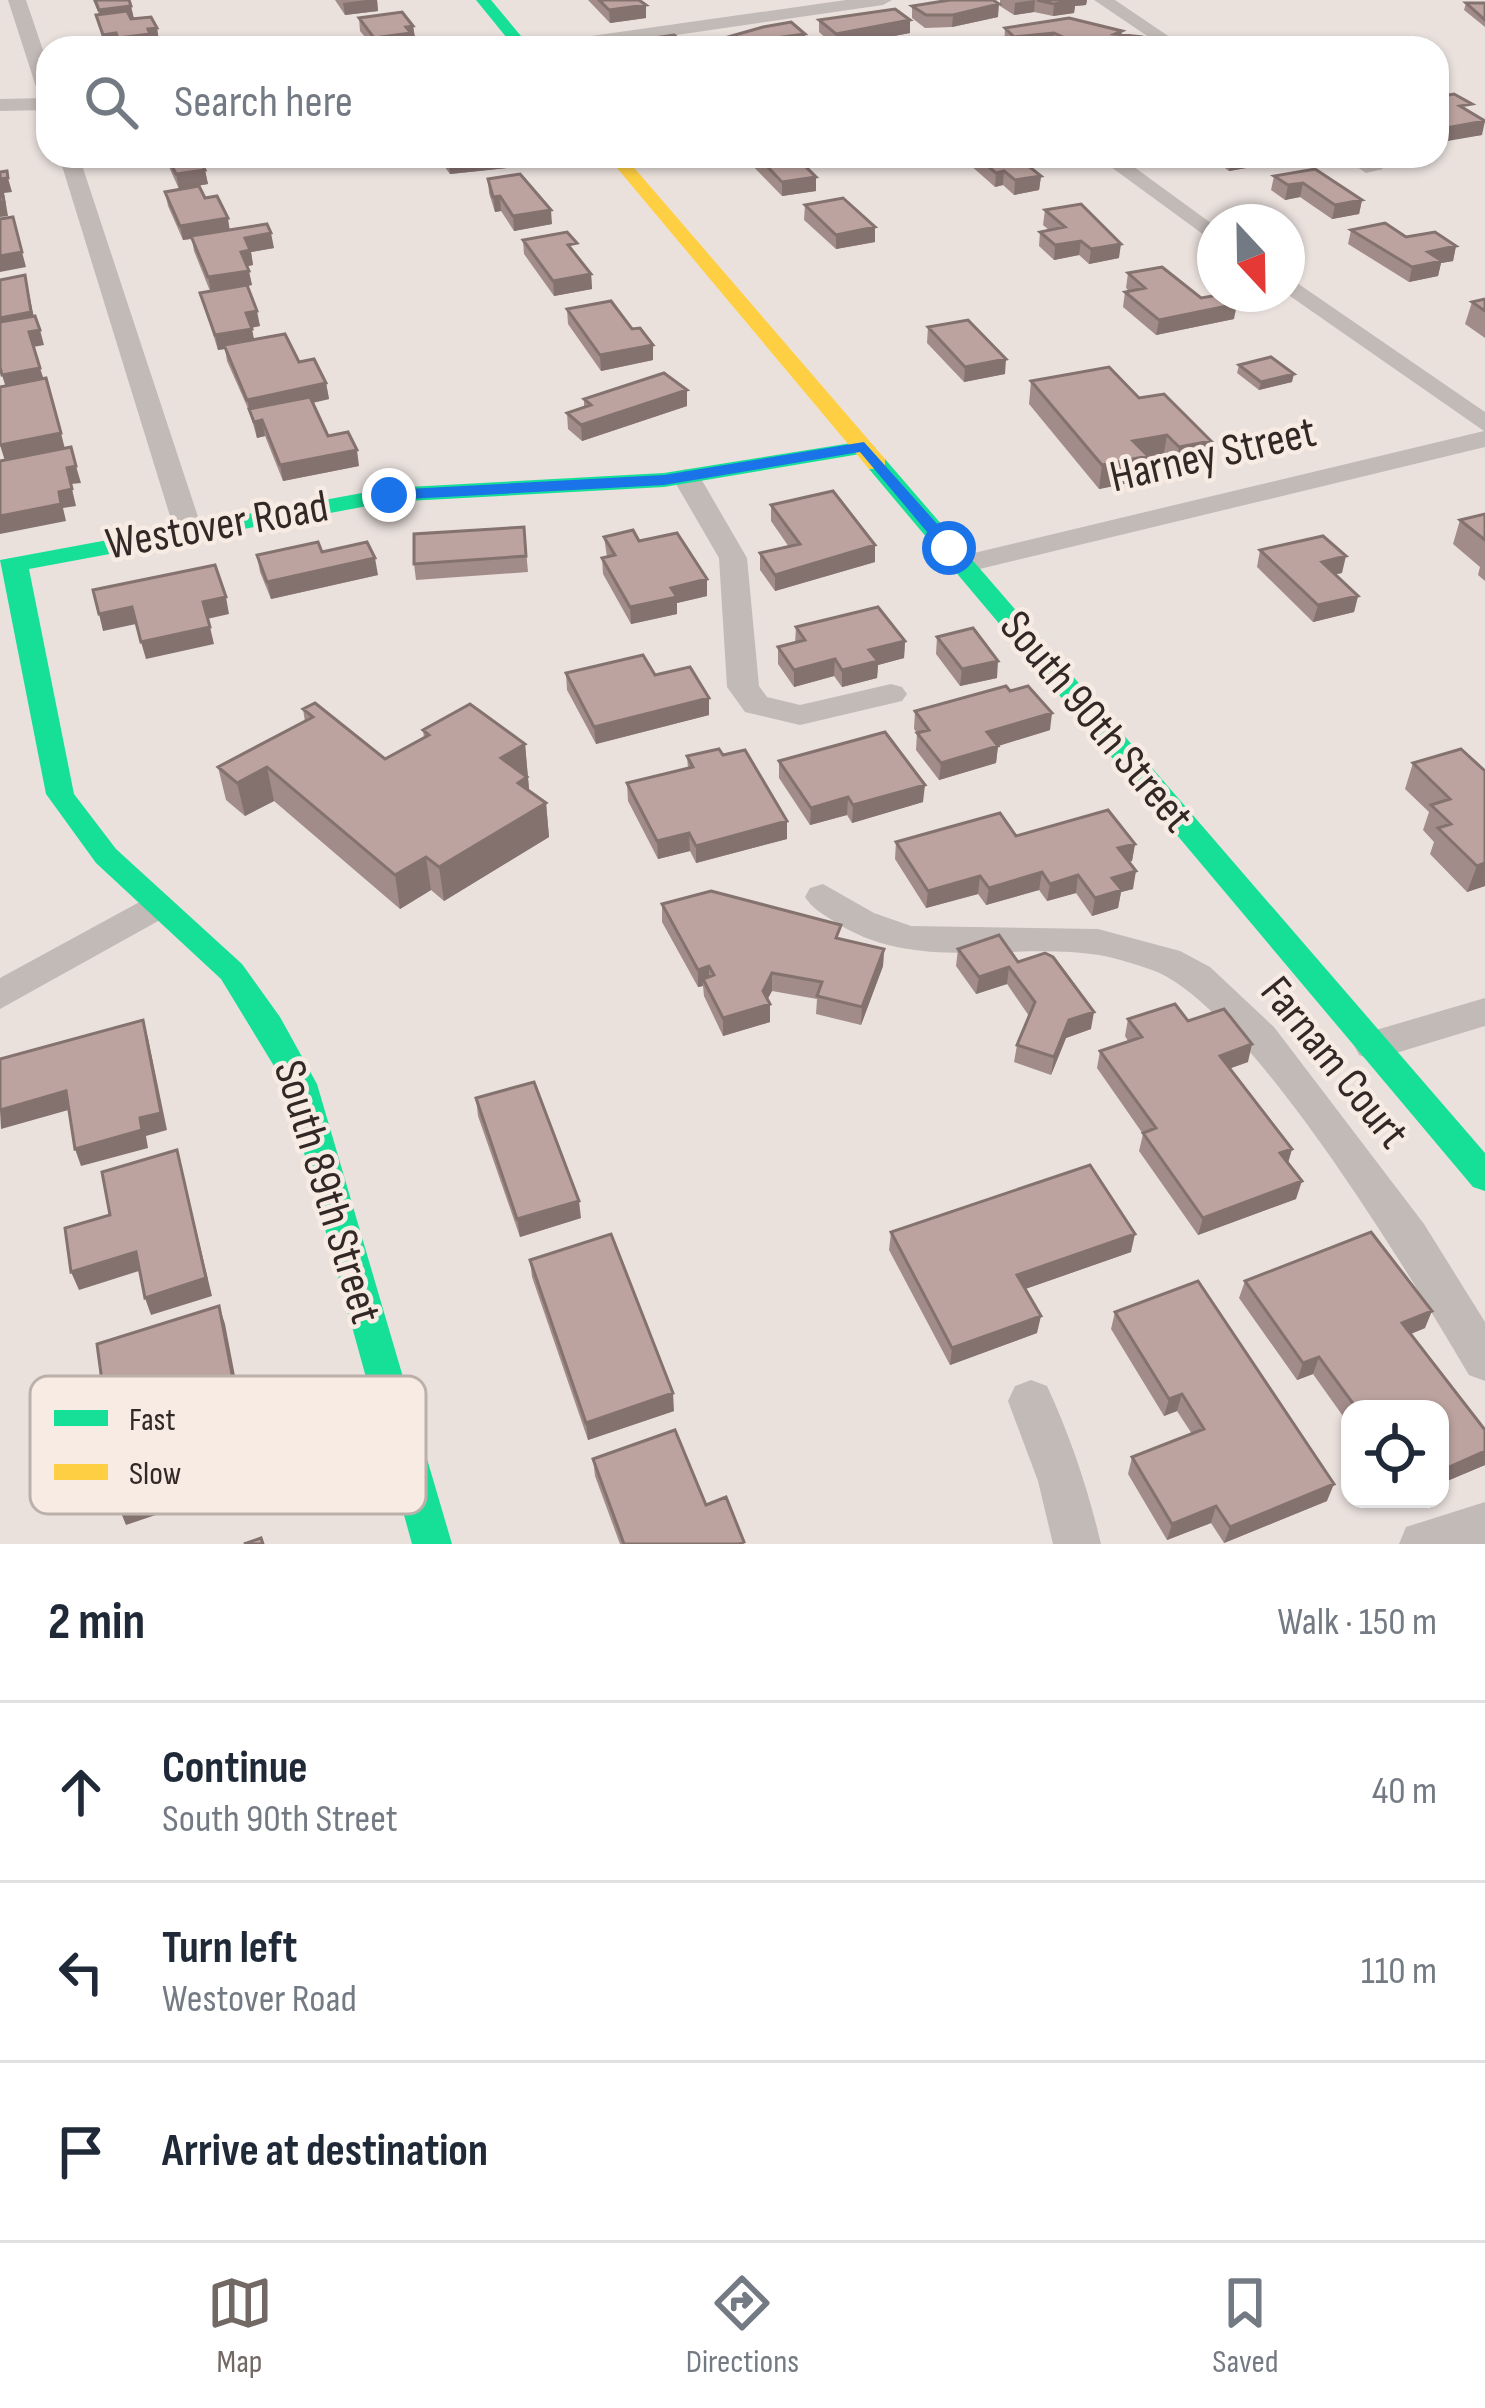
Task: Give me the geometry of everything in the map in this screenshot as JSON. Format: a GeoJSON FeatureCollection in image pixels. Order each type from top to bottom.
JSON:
{"type":"FeatureCollection","features":[{"type":"Feature","properties":{"kind":"main road"},"geometry":{"type":"LineString","coordinates":[[483,0],[513,36]]}},
{"type":"Feature","properties":{"kind":"main road","name":"South 90th Street"},"geometry":{"type":"LineString","coordinates":[[625,168],[1485,1177]]}},
{"type":"Feature","properties":{"kind":"main road","name":"Westover Road"},"geometry":{"type":"LineString","coordinates":[[8,566],[389,495],[698,476],[864,447]]}},
{"type":"Feature","properties":{"kind":"main road","name":"South 89th Street"},"geometry":{"type":"LineString","coordinates":[[8,566],[60,794],[88,845],[198,936],[245,986],[272,1025],[301,1084],[384,1376]]}},
{"type":"Feature","properties":{"kind":"main road","name":"South 89th Street"},"geometry":{"type":"LineString","coordinates":[[423,1514],[432,1544]]}},
{"type":"Feature","properties":{"kind":"street"},"geometry":{"type":"LineString","coordinates":[[17,0],[36,57]]}},
{"type":"Feature","properties":{"kind":"street"},"geometry":{"type":"LineString","coordinates":[[632,36],[883,0]]}},
{"type":"Feature","properties":{"kind":"street"},"geometry":{"type":"LineString","coordinates":[[1103,0],[1158,36]]}},
{"type":"Feature","properties":{"kind":"street"},"geometry":{"type":"LineString","coordinates":[[0,105],[36,104]]}},
{"type":"Feature","properties":{"kind":"street"},"geometry":{"type":"LineString","coordinates":[[73,168],[188,529]]}},
{"type":"Feature","properties":{"kind":"street"},"geometry":{"type":"LineString","coordinates":[[1122,168],[1197,223]]}},
{"type":"Feature","properties":{"kind":"street"},"geometry":{"type":"LineString","coordinates":[[1305,296],[1485,424]]}},
{"type":"Feature","properties":{"kind":"street","name":"Harney Street"},"geometry":{"type":"LineString","coordinates":[[963,564],[1485,439]]}},
{"type":"Feature","properties":{"kind":"street"},"geometry":{"type":"LineString","coordinates":[[698,476],[728,545],[743,687],[756,705],[800,715],[891,694]]}},
{"type":"Feature","properties":{"kind":"street","name":"Farnam Court"},"geometry":{"type":"LineString","coordinates":[[823,897],[861,922],[909,939],[944,944],[1098,942],[1167,961],[1197,977],[1260,1037],[1409,1237],[1485,1361]]}},
{"type":"Feature","properties":{"kind":"street"},"geometry":{"type":"LineString","coordinates":[[0,995],[157,906]]}},
{"type":"Feature","properties":{"kind":"street"},"geometry":{"type":"LineString","coordinates":[[1373,1045],[1485,1012]]}},
{"type":"Feature","properties":{"kind":"street"},"geometry":{"type":"LineString","coordinates":[[1031,1401],[1062,1481],[1076,1544]]}},
{"type":"Feature","properties":{"kind":"street"},"geometry":{"type":"LineString","coordinates":[[1423,1544],[1485,1525]]}},
{"type":"Feature","properties":{"kind":"building"},"geometry":{"type":"Polygon","coordinates":[[[95,0],[129,0],[131,6],[99,10],[95,0]]]}},
{"type":"Feature","properties":{"kind":"building"},"geometry":{"type":"Polygon","coordinates":[[[599,0],[639,0],[646,5],[609,10],[599,0]]]}},
{"type":"Feature","properties":{"kind":"building"},"geometry":{"type":"Polygon","coordinates":[[[950,0],[999,4],[953,15],[926,15],[912,6],[950,0]]]}},
{"type":"Feature","properties":{"kind":"building"},"geometry":{"type":"Polygon","coordinates":[[[1466,3],[1485,3],[1485,20],[1466,3]]]}},
{"type":"Feature","properties":{"kind":"building"},"geometry":{"type":"Polygon","coordinates":[[[895,9],[910,20],[836,34],[819,20],[895,9]]]}},
{"type":"Feature","properties":{"kind":"building"},"geometry":{"type":"Polygon","coordinates":[[[127,11],[131,19],[151,17],[157,28],[148,29],[150,34],[103,35],[96,15],[127,11]]]}},
{"type":"Feature","properties":{"kind":"building"},"geometry":{"type":"Polygon","coordinates":[[[402,12],[413,26],[406,27],[411,33],[372,36],[359,18],[402,12]]]}},
{"type":"Feature","properties":{"kind":"building"},"geometry":{"type":"Polygon","coordinates":[[[1069,18],[1134,36],[1013,36],[1005,28],[1069,18]]]}},
{"type":"Feature","properties":{"kind":"building"},"geometry":{"type":"Polygon","coordinates":[[[791,22],[805,34],[732,36],[791,22]]]}},
{"type":"Feature","properties":{"kind":"building"},"geometry":{"type":"Polygon","coordinates":[[[1449,95],[1472,104],[1460,106],[1485,121],[1449,127],[1449,95]]]}},
{"type":"Feature","properties":{"kind":"building"},"geometry":{"type":"Polygon","coordinates":[[[173,168],[205,170],[176,174],[173,168]]]}},
{"type":"Feature","properties":{"kind":"building"},"geometry":{"type":"Polygon","coordinates":[[[769,168],[807,168],[816,177],[782,182],[769,168]]]}},
{"type":"Feature","properties":{"kind":"building"},"geometry":{"type":"Polygon","coordinates":[[[990,168],[1031,168],[1041,176],[1015,180],[1004,171],[996,173],[990,168]]]}},
{"type":"Feature","properties":{"kind":"building"},"geometry":{"type":"Polygon","coordinates":[[[1315,169],[1362,200],[1335,205],[1303,183],[1288,185],[1274,176],[1315,169]]]}},
{"type":"Feature","properties":{"kind":"building"},"geometry":{"type":"Polygon","coordinates":[[[520,174],[551,210],[513,216],[500,196],[493,197],[488,179],[520,174]]]}},
{"type":"Feature","properties":{"kind":"building"},"geometry":{"type":"Polygon","coordinates":[[[199,186],[205,198],[217,196],[228,218],[180,226],[165,192],[199,186]]]}},
{"type":"Feature","properties":{"kind":"building"},"geometry":{"type":"Polygon","coordinates":[[[843,198],[875,227],[836,235],[805,205],[843,198]]]}},
{"type":"Feature","properties":{"kind":"building"},"geometry":{"type":"Polygon","coordinates":[[[1081,204],[1121,244],[1091,249],[1081,241],[1055,245],[1040,232],[1065,227],[1045,210],[1081,204]]]}},
{"type":"Feature","properties":{"kind":"building"},"geometry":{"type":"Polygon","coordinates":[[[13,217],[22,252],[0,256],[0,219],[13,217]]]}},
{"type":"Feature","properties":{"kind":"building"},"geometry":{"type":"Polygon","coordinates":[[[1385,223],[1406,237],[1435,232],[1456,246],[1428,252],[1442,261],[1412,267],[1351,230],[1385,223]]]}},
{"type":"Feature","properties":{"kind":"building"},"geometry":{"type":"Polygon","coordinates":[[[267,224],[271,233],[245,238],[250,250],[241,252],[249,271],[208,277],[191,236],[267,224]]]}},
{"type":"Feature","properties":{"kind":"building"},"geometry":{"type":"Polygon","coordinates":[[[567,232],[577,243],[568,245],[591,274],[553,281],[523,240],[567,232]]]}},
{"type":"Feature","properties":{"kind":"building"},"geometry":{"type":"Polygon","coordinates":[[[1162,267],[1197,295],[1198,312],[1159,320],[1125,292],[1145,288],[1128,273],[1162,267]]]}},
{"type":"Feature","properties":{"kind":"building"},"geometry":{"type":"Polygon","coordinates":[[[25,275],[31,312],[0,318],[0,280],[25,275]]]}},
{"type":"Feature","properties":{"kind":"building"},"geometry":{"type":"Polygon","coordinates":[[[247,285],[257,311],[246,313],[252,329],[215,335],[200,293],[247,285]]]}},
{"type":"Feature","properties":{"kind":"building"},"geometry":{"type":"Polygon","coordinates":[[[611,301],[632,329],[640,328],[653,345],[600,355],[567,309],[611,301]]]}},
{"type":"Feature","properties":{"kind":"building"},"geometry":{"type":"Polygon","coordinates":[[[35,316],[40,330],[29,332],[40,368],[2,375],[0,322],[35,316]]]}},
{"type":"Feature","properties":{"kind":"building"},"geometry":{"type":"Polygon","coordinates":[[[968,320],[1006,359],[965,367],[928,327],[968,320]]]}},
{"type":"Feature","properties":{"kind":"building"},"geometry":{"type":"Polygon","coordinates":[[[285,334],[299,362],[314,359],[326,383],[247,400],[224,345],[285,334]]]}},
{"type":"Feature","properties":{"kind":"building"},"geometry":{"type":"Polygon","coordinates":[[[1271,357],[1294,374],[1261,382],[1239,365],[1271,357]]]}},
{"type":"Feature","properties":{"kind":"building"},"geometry":{"type":"Polygon","coordinates":[[[1109,367],[1139,398],[1164,394],[1211,441],[1179,447],[1167,435],[1133,441],[1148,456],[1102,465],[1031,381],[1109,367]]]}},
{"type":"Feature","properties":{"kind":"building"},"geometry":{"type":"Polygon","coordinates":[[[664,373],[687,390],[581,425],[567,413],[591,405],[584,399],[664,373]]]}},
{"type":"Feature","properties":{"kind":"building"},"geometry":{"type":"Polygon","coordinates":[[[46,378],[61,433],[0,445],[0,387],[46,378]]]}},
{"type":"Feature","properties":{"kind":"building"},"geometry":{"type":"Polygon","coordinates":[[[310,397],[328,436],[348,432],[357,450],[280,465],[262,420],[254,422],[249,409],[310,397]]]}},
{"type":"Feature","properties":{"kind":"building"},"geometry":{"type":"Polygon","coordinates":[[[71,447],[76,466],[67,468],[72,489],[59,492],[61,504],[0,516],[0,461],[71,447]]]}},
{"type":"Feature","properties":{"kind":"building"},"geometry":{"type":"Polygon","coordinates":[[[833,491],[875,545],[775,575],[760,553],[800,544],[771,505],[833,491]]]}},
{"type":"Feature","properties":{"kind":"building"},"geometry":{"type":"Polygon","coordinates":[[[1485,514],[1485,540],[1460,520],[1485,514]]]}},
{"type":"Feature","properties":{"kind":"building"},"geometry":{"type":"Polygon","coordinates":[[[524,527],[526,556],[414,564],[414,534],[524,527]]]}},
{"type":"Feature","properties":{"kind":"building"},"geometry":{"type":"Polygon","coordinates":[[[633,530],[639,541],[677,533],[707,579],[671,588],[677,597],[630,607],[602,558],[615,555],[604,537],[633,530]]]}},
{"type":"Feature","properties":{"kind":"building"},"geometry":{"type":"Polygon","coordinates":[[[1323,536],[1346,556],[1322,562],[1358,596],[1318,605],[1260,550],[1323,536]]]}},
{"type":"Feature","properties":{"kind":"building"},"geometry":{"type":"Polygon","coordinates":[[[318,542],[322,552],[367,542],[375,558],[267,582],[257,555],[318,542]]]}},
{"type":"Feature","properties":{"kind":"building"},"geometry":{"type":"Polygon","coordinates":[[[215,565],[226,597],[203,602],[210,627],[141,642],[132,607],[99,614],[93,590],[215,565]]]}},
{"type":"Feature","properties":{"kind":"building"},"geometry":{"type":"Polygon","coordinates":[[[878,607],[905,641],[869,650],[878,661],[842,670],[835,659],[794,670],[778,647],[805,640],[796,627],[878,607]]]}},
{"type":"Feature","properties":{"kind":"building"},"geometry":{"type":"Polygon","coordinates":[[[973,628],[998,661],[962,669],[937,637],[973,628]]]}},
{"type":"Feature","properties":{"kind":"building"},"geometry":{"type":"Polygon","coordinates":[[[643,655],[655,675],[690,667],[709,698],[594,727],[566,673],[643,655]]]}},
{"type":"Feature","properties":{"kind":"building"},"geometry":{"type":"Polygon","coordinates":[[[1006,686],[1010,691],[1028,686],[1052,713],[987,732],[998,746],[941,763],[917,733],[929,730],[915,711],[1006,686]]]}},
{"type":"Feature","properties":{"kind":"building"},"geometry":{"type":"Polygon","coordinates":[[[315,703],[385,759],[429,735],[423,730],[470,704],[525,744],[501,758],[527,777],[518,783],[546,803],[439,867],[426,857],[395,875],[267,767],[237,783],[218,767],[313,717],[303,709],[315,703]]]}},
{"type":"Feature","properties":{"kind":"building"},"geometry":{"type":"Polygon","coordinates":[[[885,732],[925,785],[853,805],[848,797],[811,808],[779,761],[885,732]]]}},
{"type":"Feature","properties":{"kind":"building"},"geometry":{"type":"Polygon","coordinates":[[[719,749],[723,755],[745,750],[787,821],[696,846],[689,833],[657,841],[627,783],[693,767],[687,756],[719,749]]]}},
{"type":"Feature","properties":{"kind":"building"},"geometry":{"type":"Polygon","coordinates":[[[1461,749],[1485,771],[1485,863],[1477,866],[1438,828],[1451,824],[1431,805],[1450,799],[1413,763],[1461,749]]]}},
{"type":"Feature","properties":{"kind":"building"},"geometry":{"type":"Polygon","coordinates":[[[1108,810],[1135,844],[1118,848],[1136,871],[1112,878],[1122,890],[1095,898],[1078,875],[1050,884],[1042,872],[989,888],[980,876],[928,891],[896,842],[1000,813],[1016,836],[1108,810]]]}},
{"type":"Feature","properties":{"kind":"building"},"geometry":{"type":"Polygon","coordinates":[[[711,891],[841,925],[836,938],[884,949],[862,1007],[817,996],[822,982],[772,973],[763,991],[770,1004],[723,1018],[703,979],[714,975],[709,966],[698,970],[662,904],[711,891]]]}},
{"type":"Feature","properties":{"kind":"building"},"geometry":{"type":"Polygon","coordinates":[[[999,935],[1018,962],[1045,953],[1053,957],[1094,1012],[1069,1020],[1054,1057],[1017,1045],[1035,1002],[1009,967],[979,977],[958,949],[999,935]]]}},
{"type":"Feature","properties":{"kind":"building"},"geometry":{"type":"Polygon","coordinates":[[[1175,1004],[1188,1021],[1224,1009],[1252,1044],[1220,1056],[1292,1149],[1280,1153],[1302,1181],[1203,1218],[1143,1133],[1156,1128],[1100,1051],[1142,1037],[1128,1019],[1175,1004]]]}},
{"type":"Feature","properties":{"kind":"building"},"geometry":{"type":"Polygon","coordinates":[[[143,1020],[161,1113],[140,1118],[142,1130],[75,1149],[66,1091],[0,1110],[0,1059],[143,1020]]]}},
{"type":"Feature","properties":{"kind":"building"},"geometry":{"type":"Polygon","coordinates":[[[534,1082],[579,1201],[517,1219],[476,1098],[534,1082]]]}},
{"type":"Feature","properties":{"kind":"building"},"geometry":{"type":"Polygon","coordinates":[[[177,1150],[206,1278],[145,1298],[136,1252],[71,1272],[65,1228],[110,1215],[102,1172],[177,1150]]]}},
{"type":"Feature","properties":{"kind":"building"},"geometry":{"type":"Polygon","coordinates":[[[1090,1165],[1135,1234],[1017,1275],[1041,1316],[952,1348],[891,1232],[1090,1165]]]}},
{"type":"Feature","properties":{"kind":"building"},"geometry":{"type":"Polygon","coordinates":[[[1371,1232],[1432,1311],[1402,1323],[1485,1430],[1485,1451],[1449,1467],[1449,1400],[1350,1400],[1319,1357],[1303,1363],[1245,1281],[1371,1232]]]}},
{"type":"Feature","properties":{"kind":"building"},"geometry":{"type":"Polygon","coordinates":[[[611,1234],[673,1393],[586,1423],[530,1260],[611,1234]]]}},
{"type":"Feature","properties":{"kind":"building"},"geometry":{"type":"Polygon","coordinates":[[[1198,1281],[1334,1484],[1230,1527],[1216,1506],[1172,1524],[1132,1457],[1204,1429],[1182,1394],[1169,1399],[1115,1312],[1198,1281]]]}},
{"type":"Feature","properties":{"kind":"building"},"geometry":{"type":"Polygon","coordinates":[[[219,1306],[232,1376],[101,1376],[97,1344],[219,1306]]]}},
{"type":"Feature","properties":{"kind":"building"},"geometry":{"type":"Polygon","coordinates":[[[675,1430],[706,1505],[726,1497],[744,1542],[624,1544],[593,1459],[675,1430]]]}},
{"type":"Feature","properties":{"kind":"traffic: fast"},"geometry":{"type":"LineString","coordinates":[[483,0],[513,36]]}},
{"type":"Feature","properties":{"kind":"traffic: fast"},"geometry":{"type":"LineString","coordinates":[[0,567],[389,495],[664,480],[864,447]]}},
{"type":"Feature","properties":{"kind":"traffic: fast"},"geometry":{"type":"LineString","coordinates":[[877,464],[1485,1177]]}},
{"type":"Feature","properties":{"kind":"traffic: fast"},"geometry":{"type":"LineString","coordinates":[[16,564],[60,794],[106,856],[201,939],[231,972],[269,1026],[301,1084],[384,1376]]}},
{"type":"Feature","properties":{"kind":"traffic: fast"},"geometry":{"type":"LineString","coordinates":[[423,1514],[432,1544]]}},
{"type":"Feature","properties":{"kind":"traffic: slow"},"geometry":{"type":"LineString","coordinates":[[625,168],[877,464]]}},
{"type":"Feature","properties":{"kind":"route"},"geometry":{"type":"LineString","coordinates":[[389,495],[664,480],[864,447],[949,548]]}}]}
